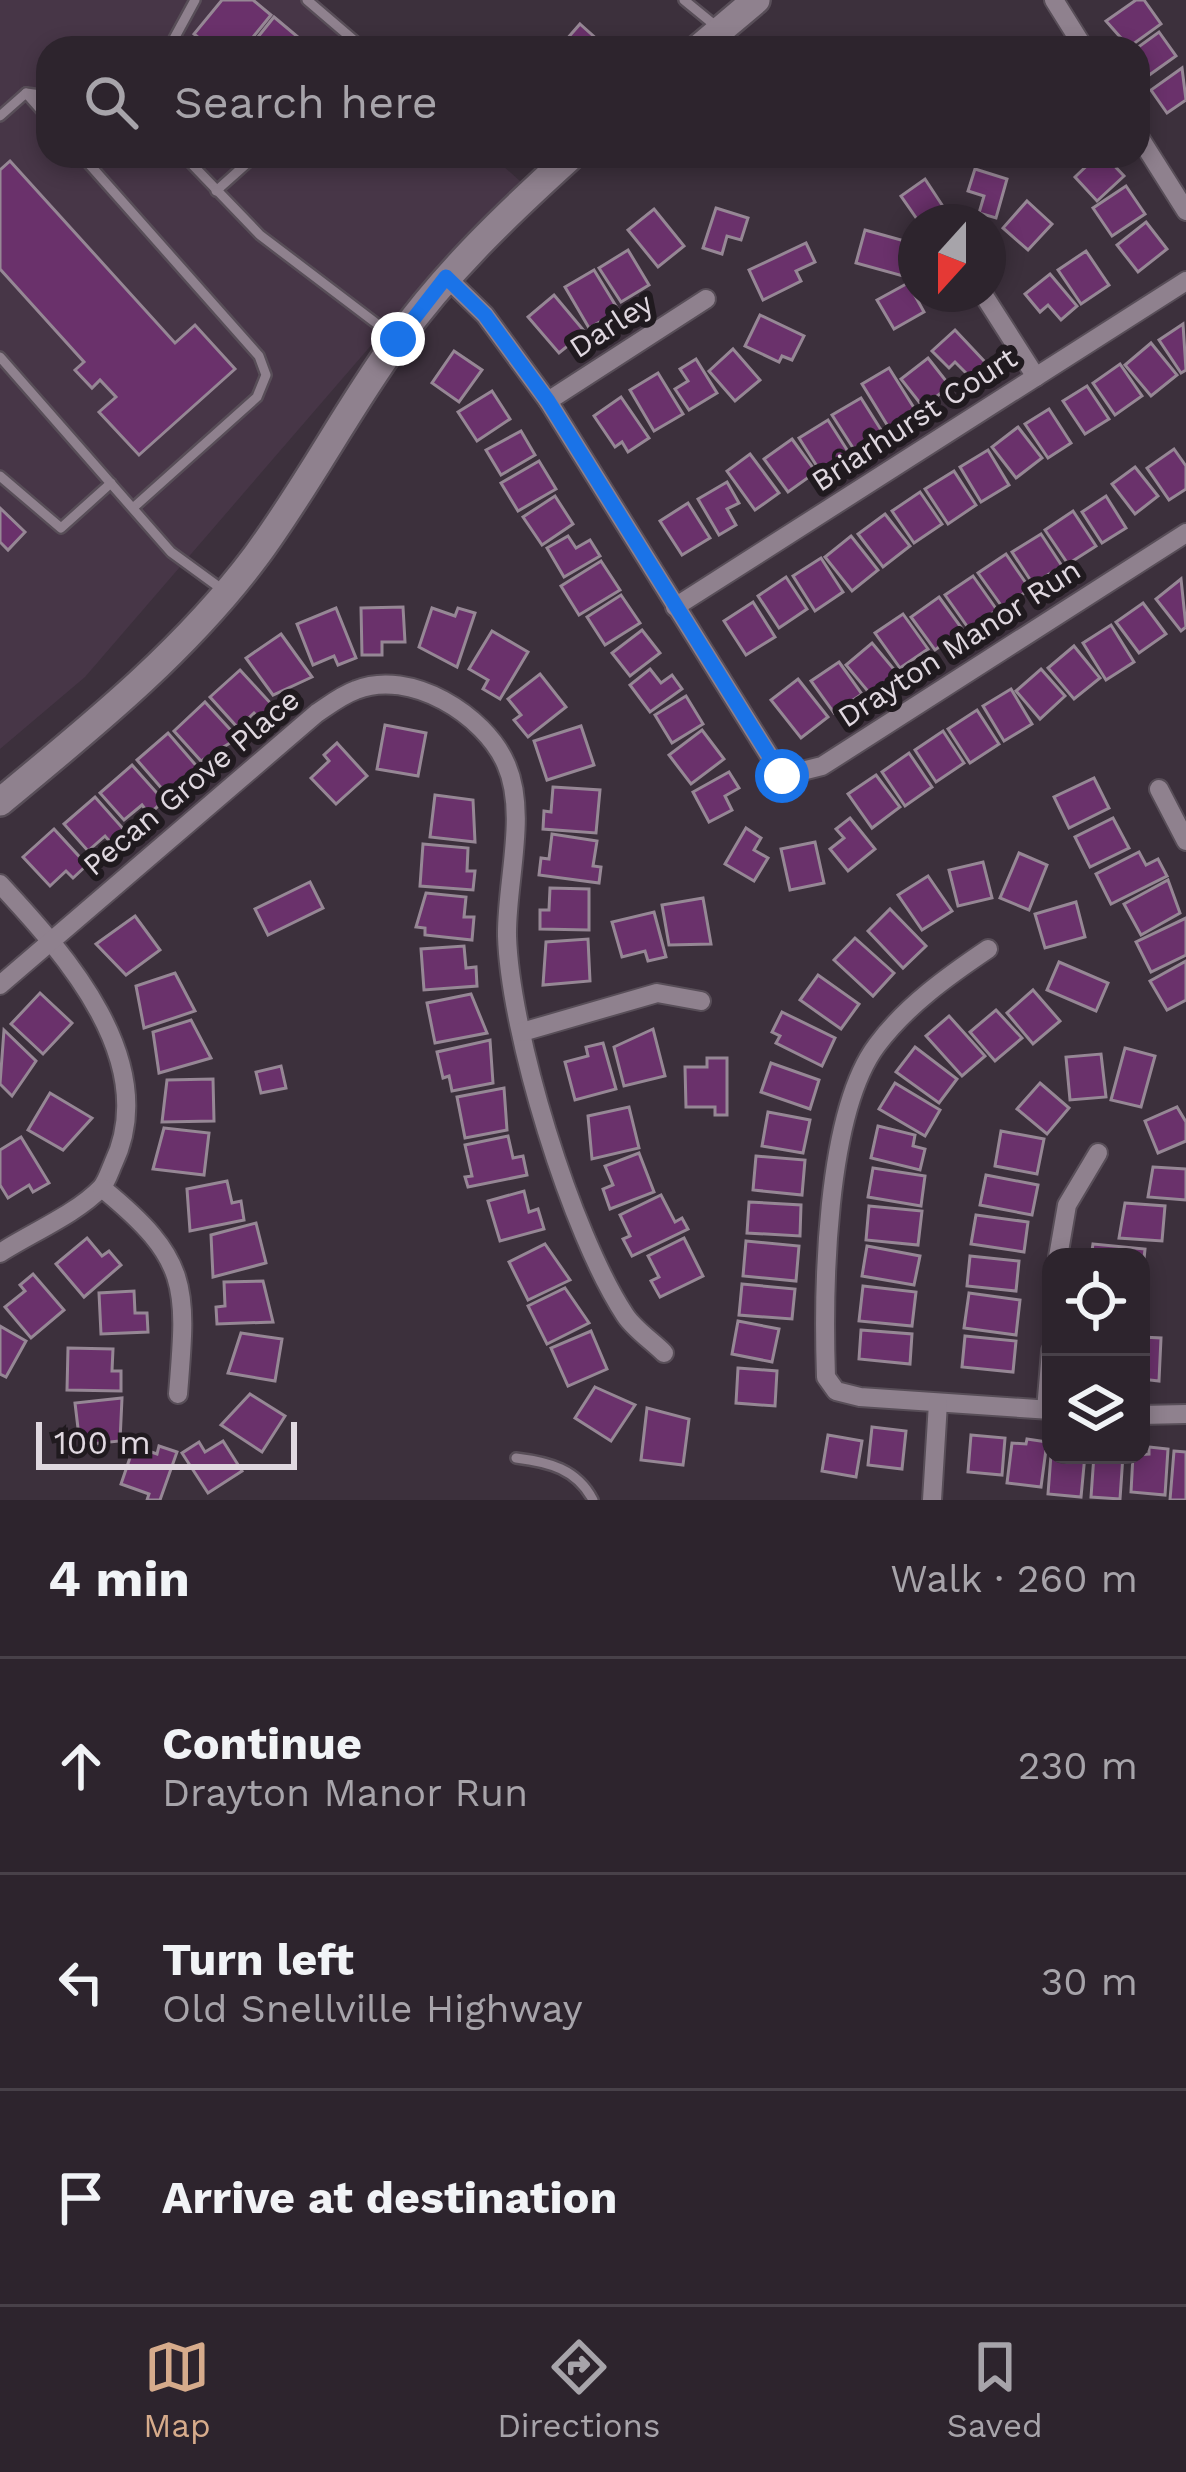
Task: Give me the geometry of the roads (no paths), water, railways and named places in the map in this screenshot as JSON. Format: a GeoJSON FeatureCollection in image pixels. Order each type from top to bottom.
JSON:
{"type":"FeatureCollection","features":[{"type":"Feature","properties":{"kind":"street"},"geometry":{"type":"LineString","coordinates":[[714,36],[756,0]]}},
{"type":"Feature","properties":{"kind":"street"},"geometry":{"type":"LineString","coordinates":[[1054,0],[1076,36]]}},
{"type":"Feature","properties":{"kind":"street"},"geometry":{"type":"LineString","coordinates":[[1150,154],[1186,211]]}},
{"type":"Feature","properties":{"kind":"street"},"geometry":{"type":"LineString","coordinates":[[0,802],[125,697],[226,592],[398,339],[446,277],[559,168]]}},
{"type":"Feature","properties":{"kind":"street","name":"Drayton Manor Run"},"geometry":{"type":"LineString","coordinates":[[446,277],[485,315],[548,401],[782,776],[797,776],[822,766],[1186,533]]}},
{"type":"Feature","properties":{"kind":"street","name":"Briarhurst Court"},"geometry":{"type":"LineString","coordinates":[[675,607],[1186,281]]}},
{"type":"Feature","properties":{"kind":"street","name":"Darley"},"geometry":{"type":"LineString","coordinates":[[548,401],[706,299]]}},
{"type":"Feature","properties":{"kind":"street"},"geometry":{"type":"LineString","coordinates":[[994,312],[1036,377]]}},
{"type":"Feature","properties":{"kind":"street","name":"Pecan Grove Place"},"geometry":{"type":"LineString","coordinates":[[0,985],[317,713],[358,688],[403,686],[446,702],[485,727],[508,767],[514,818],[508,983],[567,1195],[626,1317],[664,1353]]}},
{"type":"Feature","properties":{"kind":"street"},"geometry":{"type":"LineString","coordinates":[[1159,788],[1186,841]]}},
{"type":"Feature","properties":{"kind":"street"},"geometry":{"type":"LineString","coordinates":[[0,884],[52,940],[106,1024],[128,1092],[124,1142],[102,1188],[0,1253]]}},
{"type":"Feature","properties":{"kind":"street"},"geometry":{"type":"LineString","coordinates":[[988,950],[916,1003],[876,1047],[850,1096],[836,1160],[826,1377],[836,1391],[860,1397],[1042,1410]]}},
{"type":"Feature","properties":{"kind":"street"},"geometry":{"type":"LineString","coordinates":[[522,1032],[657,993],[701,1001]]}},
{"type":"Feature","properties":{"kind":"street"},"geometry":{"type":"LineString","coordinates":[[1060,1248],[1067,1205],[1097,1153]]}},
{"type":"Feature","properties":{"kind":"street"},"geometry":{"type":"LineString","coordinates":[[102,1188],[140,1220],[172,1258],[185,1306],[178,1394]]}},
{"type":"Feature","properties":{"kind":"street"},"geometry":{"type":"LineString","coordinates":[[932,1500],[938,1403]]}},
{"type":"Feature","properties":{"kind":"street"},"geometry":{"type":"LineString","coordinates":[[1150,1415],[1186,1414]]}},
{"type":"Feature","properties":{"kind":"lane"},"geometry":{"type":"LineString","coordinates":[[176,36],[195,0]]}},
{"type":"Feature","properties":{"kind":"lane"},"geometry":{"type":"LineString","coordinates":[[307,0],[349,36]]}},
{"type":"Feature","properties":{"kind":"lane"},"geometry":{"type":"LineString","coordinates":[[684,0],[708,36]]}},
{"type":"Feature","properties":{"kind":"lane"},"geometry":{"type":"LineString","coordinates":[[0,116],[26,93],[36,94]]}},
{"type":"Feature","properties":{"kind":"lane"},"geometry":{"type":"LineString","coordinates":[[26,93],[36,104]]}},
{"type":"Feature","properties":{"kind":"lane"},"geometry":{"type":"LineString","coordinates":[[93,168],[260,356],[266,375],[257,397],[134,507]]}},
{"type":"Feature","properties":{"kind":"lane"},"geometry":{"type":"LineString","coordinates":[[195,168],[260,236],[398,339]]}},
{"type":"Feature","properties":{"kind":"lane"},"geometry":{"type":"LineString","coordinates":[[216,191],[242,168]]}},
{"type":"Feature","properties":{"kind":"lane"},"geometry":{"type":"LineString","coordinates":[[0,356],[170,552],[226,592]]}},
{"type":"Feature","properties":{"kind":"lane"},"geometry":{"type":"LineString","coordinates":[[0,476],[61,528],[111,482]]}},
{"type":"Feature","properties":{"kind":"lane"},"geometry":{"type":"LineString","coordinates":[[516,1458],[572,1474],[593,1500]]}},
{"type":"Feature","properties":{"kind":"lane"},"geometry":{"type":"LineString","coordinates":[[531,1460],[532,1476]]}}]}
